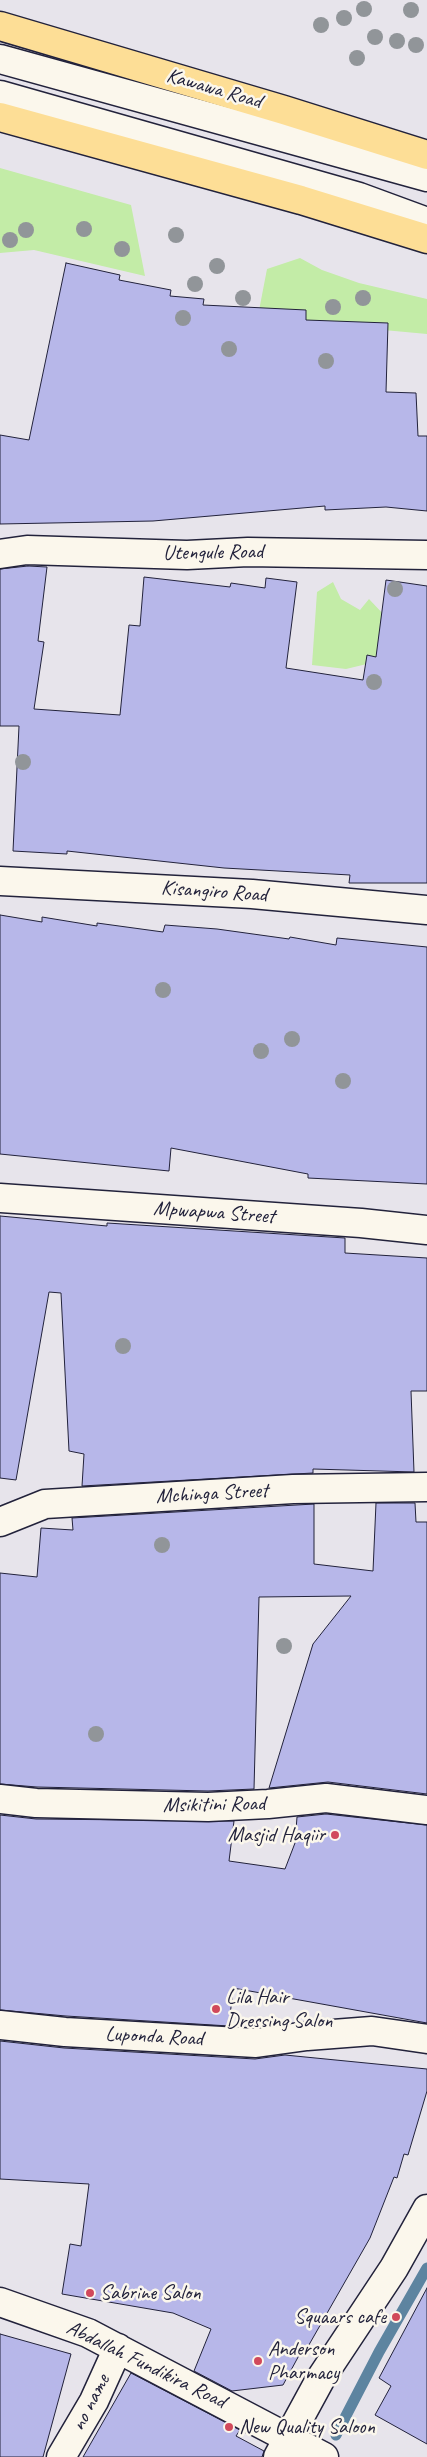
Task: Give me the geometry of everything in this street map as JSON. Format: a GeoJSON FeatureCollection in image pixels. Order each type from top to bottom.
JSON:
{"type":"FeatureCollection","features":[{"type":"Feature","properties":{"kind":"main road","name":"Kawawa Road"},"geometry":{"type":"LineString","coordinates":[[0,26],[284,110],[427,155]]}},
{"type":"Feature","properties":{"kind":"main road"},"geometry":{"type":"LineString","coordinates":[[0,118],[301,200],[427,238]]}},
{"type":"Feature","properties":{"kind":"street","name":"Kawawa Road"},"geometry":{"type":"LineString","coordinates":[[0,59],[427,177]]}},
{"type":"Feature","properties":{"kind":"street"},"geometry":{"type":"LineString","coordinates":[[0,95],[360,197],[427,222]]}},
{"type":"Feature","properties":{"kind":"street","name":"Utengule Road"},"geometry":{"type":"LineString","coordinates":[[0,554],[26,550],[187,555],[248,552],[427,555]]}},
{"type":"Feature","properties":{"kind":"street","name":"Kisangiro Road"},"geometry":{"type":"LineString","coordinates":[[0,881],[252,894],[427,910]]}},
{"type":"Feature","properties":{"kind":"street","name":"Mpwapwa Street"},"geometry":{"type":"LineString","coordinates":[[0,1198],[361,1222],[427,1230]]}},
{"type":"Feature","properties":{"kind":"street","name":"Mchinga Street"},"geometry":{"type":"LineString","coordinates":[[0,1522],[45,1504],[294,1489],[427,1486]]}},
{"type":"Feature","properties":{"kind":"street","name":"Msikitini Road"},"geometry":{"type":"LineString","coordinates":[[0,1800],[36,1803],[208,1807],[268,1804],[326,1798],[427,1810]]}},
{"type":"Feature","properties":{"kind":"street","name":"Luponda Road"},"geometry":{"type":"LineString","coordinates":[[0,2025],[65,2032],[256,2043],[307,2036],[372,2031],[427,2039]]}},
{"type":"Feature","properties":{"kind":"street"},"geometry":{"type":"LineString","coordinates":[[283,2447],[321,2378],[394,2268],[427,2209]]}},
{"type":"Feature","properties":{"kind":"street","name":"Abdallah Fundikira Road"},"geometry":{"type":"LineString","coordinates":[[0,2302],[88,2333],[118,2348],[283,2447],[324,2457]]}},
{"type":"Feature","properties":{"kind":"street","name":"no name"},"geometry":{"type":"LineString","coordinates":[[62,2457],[94,2401],[118,2348]]}},
{"type":"Feature","properties":{"kind":"green space"},"geometry":{"type":"Polygon","coordinates":[[[0,168],[131,205],[145,276],[34,250],[0,253],[0,168]]]}},
{"type":"Feature","properties":{"kind":"green space"},"geometry":{"type":"Polygon","coordinates":[[[300,258],[322,270],[359,283],[427,299],[427,334],[275,320],[257,321],[267,269],[300,258]]]}},
{"type":"Feature","properties":{"kind":"green space"},"geometry":{"type":"Polygon","coordinates":[[[333,582],[341,599],[360,610],[369,599],[386,617],[375,662],[346,669],[312,665],[317,592],[333,582]]]}},
{"type":"Feature","properties":{"kind":"building"},"geometry":{"type":"Polygon","coordinates":[[[66,263],[120,275],[119,280],[171,290],[170,296],[204,299],[203,305],[306,310],[306,320],[388,323],[386,392],[416,393],[418,436],[427,436],[427,511],[386,507],[325,510],[325,506],[153,521],[0,524],[0,435],[29,440],[66,263]]]}},
{"type":"Feature","properties":{"kind":"building"},"geometry":{"type":"Polygon","coordinates":[[[28,566],[47,567],[38,641],[44,642],[34,709],[120,715],[129,625],[140,626],[144,577],[230,587],[231,583],[265,588],[266,578],[297,582],[286,668],[363,680],[367,655],[376,657],[386,580],[427,586],[427,883],[349,883],[350,875],[224,868],[67,851],[67,854],[13,851],[19,726],[0,726],[0,569],[28,566]]]}},
{"type":"Feature","properties":{"kind":"building"},"geometry":{"type":"Polygon","coordinates":[[[0,915],[42,922],[42,917],[97,926],[97,923],[163,932],[165,925],[217,929],[289,939],[290,937],[336,945],[337,938],[427,947],[427,1184],[308,1178],[308,1174],[171,1148],[169,1171],[0,1154],[0,915]]]}},
{"type":"Feature","properties":{"kind":"building"},"geometry":{"type":"Polygon","coordinates":[[[0,1216],[107,1226],[107,1223],[345,1238],[345,1253],[427,1258],[427,1391],[411,1391],[414,1472],[313,1469],[313,1473],[82,1486],[84,1454],[69,1451],[61,1293],[49,1292],[16,1480],[0,1478],[0,1216]]]}},
{"type":"Feature","properties":{"kind":"building"},"geometry":{"type":"Polygon","coordinates":[[[376,1503],[415,1503],[416,1522],[427,1522],[427,1794],[328,1782],[269,1788],[313,1644],[351,1596],[259,1597],[254,1789],[208,1791],[37,1787],[0,1784],[0,1573],[37,1577],[41,1528],[73,1530],[72,1518],[314,1504],[314,1564],[373,1571],[376,1503]]]}},
{"type":"Feature","properties":{"kind":"building"},"geometry":{"type":"Polygon","coordinates":[[[326,1814],[427,1825],[427,2023],[233,1988],[229,2026],[0,2010],[0,1815],[36,1819],[234,1821],[229,1861],[285,1869],[295,1843],[297,1817],[326,1814]]]}},
{"type":"Feature","properties":{"kind":"building"},"geometry":{"type":"Polygon","coordinates":[[[0,2041],[64,2048],[255,2059],[285,2055],[427,2069],[427,2091],[408,2155],[404,2154],[397,2178],[394,2177],[370,2238],[306,2350],[303,2348],[283,2385],[232,2391],[194,2371],[211,2329],[173,2313],[62,2294],[70,2244],[81,2246],[89,2184],[0,2179],[0,2041]]]}},
{"type":"Feature","properties":{"kind":"building"},"geometry":{"type":"Polygon","coordinates":[[[427,2288],[427,2444],[375,2415],[391,2386],[379,2378],[427,2288]]]}},
{"type":"Feature","properties":{"kind":"building"},"geometry":{"type":"Polygon","coordinates":[[[0,2334],[71,2354],[43,2457],[0,2457],[0,2334]]]}},
{"type":"Feature","properties":{"kind":"building"},"geometry":{"type":"Polygon","coordinates":[[[131,2373],[240,2430],[236,2436],[264,2451],[262,2457],[83,2457],[131,2373]]]}},
{"type":"Feature","properties":{"kind":"waterway"},"geometry":{"type":"LineString","coordinates":[[336,2435],[379,2352],[427,2268]]}},
{"type":"Feature","properties":{"kind":"place","name":"Masjid Haqiir"},"geometry":{"type":"Point","coordinates":[335,1835]}},
{"type":"Feature","properties":{"kind":"place","name":"Lila Hair Dressing Salon"},"geometry":{"type":"Point","coordinates":[216,2009]}},
{"type":"Feature","properties":{"kind":"place","name":"Sabrine Salon"},"geometry":{"type":"Point","coordinates":[90,2293]}},
{"type":"Feature","properties":{"kind":"place","name":"Squaars cafe"},"geometry":{"type":"Point","coordinates":[396,2317]}},
{"type":"Feature","properties":{"kind":"place","name":"Anderson Pharmacy"},"geometry":{"type":"Point","coordinates":[258,2361]}},
{"type":"Feature","properties":{"kind":"place","name":"New Quality Saloon"},"geometry":{"type":"Point","coordinates":[229,2427]}}]}
